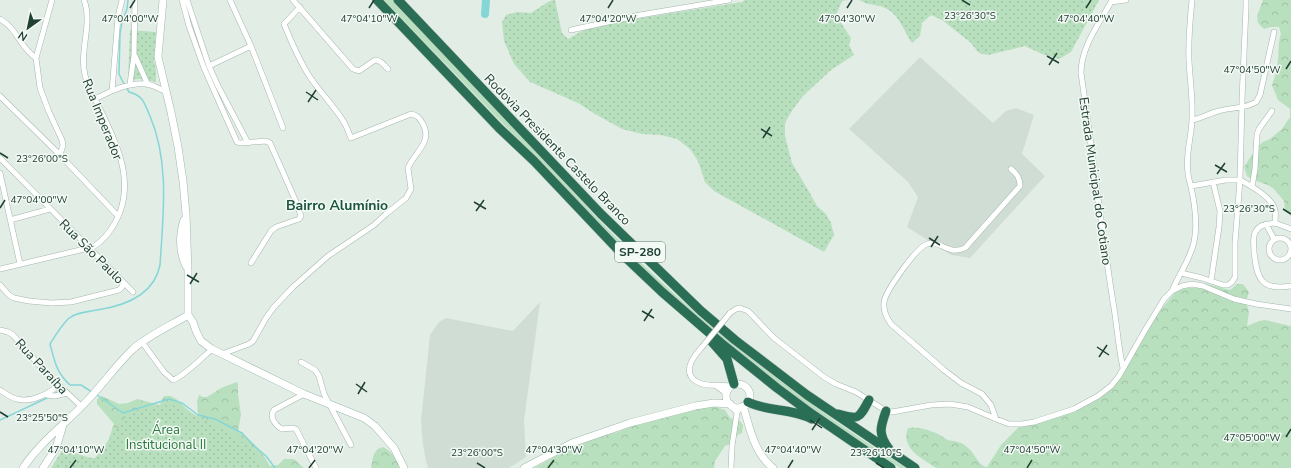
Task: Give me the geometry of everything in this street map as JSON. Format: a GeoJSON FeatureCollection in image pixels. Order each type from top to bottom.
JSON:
{"type":"FeatureCollection","features":[{"type":"Feature","properties":{"kind":"highway"},"geometry":{"type":"LineString","coordinates":[[374,0],[385,8]]}},
{"type":"Feature","properties":{"kind":"highway","name":"Rodovia Presidente Castelo Branco"},"geometry":{"type":"LineString","coordinates":[[377,0],[499,128],[539,167],[624,256],[662,292],[721,343],[777,388],[891,468]]}},
{"type":"Feature","properties":{"kind":"highway","name":"Rodovia Presidente Castelo Branco"},"geometry":{"type":"LineString","coordinates":[[398,0],[601,214],[701,311],[735,340],[782,376],[830,411],[914,468]]}},
{"type":"Feature","properties":{"kind":"highway"},"geometry":{"type":"LineString","coordinates":[[662,292],[727,359],[732,385]]}},
{"type":"Feature","properties":{"kind":"highway"},"geometry":{"type":"LineString","coordinates":[[830,411],[855,418],[861,414],[869,400]]}},
{"type":"Feature","properties":{"kind":"highway"},"geometry":{"type":"LineString","coordinates":[[738,406],[756,405],[795,412],[809,417],[879,460]]}},
{"type":"Feature","properties":{"kind":"highway"},"geometry":{"type":"LineString","coordinates":[[886,410],[882,426],[882,439],[892,453]]}},
{"type":"Feature","properties":{"kind":"street"},"geometry":{"type":"LineString","coordinates":[[52,0],[36,58],[40,88],[62,140],[63,145],[60,155]]}},
{"type":"Feature","properties":{"kind":"street","name":"Rua Imperador"},"geometry":{"type":"LineString","coordinates":[[84,0],[88,10],[83,61],[85,75],[120,155],[124,193],[123,202],[118,216],[106,236],[93,248],[89,248]]}},
{"type":"Feature","properties":{"kind":"street"},"geometry":{"type":"LineString","coordinates":[[112,91],[118,17],[122,0]]}},
{"type":"Feature","properties":{"kind":"street"},"geometry":{"type":"LineString","coordinates":[[130,84],[134,55],[135,0]]}},
{"type":"Feature","properties":{"kind":"street"},"geometry":{"type":"LineString","coordinates":[[163,0],[158,57],[178,147],[183,181],[186,214],[188,315],[193,322],[196,331],[201,340],[212,349],[304,394],[364,418],[375,426],[394,448],[404,468]]}},
{"type":"Feature","properties":{"kind":"street"},"geometry":{"type":"LineString","coordinates":[[182,0],[189,26],[204,68],[237,142],[248,143],[266,141],[270,143],[301,216],[299,219],[276,227],[271,231],[251,263]]}},
{"type":"Feature","properties":{"kind":"street"},"geometry":{"type":"LineString","coordinates":[[187,0],[209,66],[248,143]]}},
{"type":"Feature","properties":{"kind":"street"},"geometry":{"type":"LineString","coordinates":[[230,0],[251,46],[283,128]]}},
{"type":"Feature","properties":{"kind":"street"},"geometry":{"type":"LineString","coordinates":[[293,0],[353,69],[359,71],[375,60],[380,61],[388,69]]}},
{"type":"Feature","properties":{"kind":"street"},"geometry":{"type":"LineString","coordinates":[[571,30],[640,15],[729,0]]}},
{"type":"Feature","properties":{"kind":"street"},"geometry":{"type":"LineString","coordinates":[[1112,1],[1126,0]]}},
{"type":"Feature","properties":{"kind":"street"},"geometry":{"type":"LineString","coordinates":[[731,468],[732,446],[738,406],[750,395],[747,388],[741,384],[732,385],[699,383],[692,379],[689,372],[690,364],[702,347],[730,313],[740,308],[748,311],[774,338],[829,380],[850,389],[892,412],[930,405],[950,404],[968,407],[1009,424],[1022,424],[1074,409],[1098,396],[1111,386],[1119,376],[1164,299],[1172,291],[1182,273],[1193,246],[1196,227],[1195,210],[1188,172],[1193,102],[1189,59],[1192,0]]}},
{"type":"Feature","properties":{"kind":"street"},"geometry":{"type":"LineString","coordinates":[[1182,273],[1228,285],[1232,282],[1234,277],[1240,180],[1246,0]]}},
{"type":"Feature","properties":{"kind":"street","name":"Estrada Municipal do Cotiano"},"geometry":{"type":"LineString","coordinates":[[1112,1],[1089,41],[1081,64],[1081,73],[1123,368]]}},
{"type":"Feature","properties":{"kind":"street"},"geometry":{"type":"LineString","coordinates":[[222,354],[249,344],[253,341],[274,307],[306,274],[328,256],[374,225],[409,194],[411,185],[408,168],[426,137],[424,126],[418,117],[411,114],[351,138],[345,124],[322,95],[308,74],[296,52],[284,24],[300,7]]}},
{"type":"Feature","properties":{"kind":"street"},"geometry":{"type":"LineString","coordinates":[[0,19],[9,25],[25,49],[36,58]]}},
{"type":"Feature","properties":{"kind":"street"},"geometry":{"type":"LineString","coordinates":[[1192,120],[1203,118],[1218,111],[1252,104],[1258,99],[1274,32]]}},
{"type":"Feature","properties":{"kind":"street"},"geometry":{"type":"LineString","coordinates":[[209,66],[251,46]]}},
{"type":"Feature","properties":{"kind":"street"},"geometry":{"type":"LineString","coordinates":[[134,55],[148,85]]}},
{"type":"Feature","properties":{"kind":"street"},"geometry":{"type":"LineString","coordinates":[[95,99],[130,84],[148,85],[165,91]]}},
{"type":"Feature","properties":{"kind":"street"},"geometry":{"type":"LineString","coordinates":[[0,96],[60,155],[118,216]]}},
{"type":"Feature","properties":{"kind":"street"},"geometry":{"type":"LineString","coordinates":[[1252,187],[1255,169],[1257,134],[1272,111]]}},
{"type":"Feature","properties":{"kind":"street"},"geometry":{"type":"LineString","coordinates":[[232,129],[239,126]]}},
{"type":"Feature","properties":{"kind":"street","name":"Rua São Paulo"},"geometry":{"type":"LineString","coordinates":[[0,158],[133,292]]}},
{"type":"Feature","properties":{"kind":"street"},"geometry":{"type":"LineString","coordinates":[[996,419],[991,406],[982,394],[961,383],[944,370],[891,324],[886,318],[884,303],[886,294],[891,285],[918,250],[925,245],[935,243],[950,250],[958,251],[965,248],[1020,186],[1020,180],[1016,173],[1011,169]]}},
{"type":"Feature","properties":{"kind":"street"},"geometry":{"type":"LineString","coordinates":[[0,173],[20,264]]}},
{"type":"Feature","properties":{"kind":"street"},"geometry":{"type":"LineString","coordinates":[[1191,186],[1213,182],[1240,180],[1252,187],[1272,203],[1275,209],[1275,223]]}},
{"type":"Feature","properties":{"kind":"street"},"geometry":{"type":"LineString","coordinates":[[1211,281],[1220,211],[1213,182]]}},
{"type":"Feature","properties":{"kind":"street"},"geometry":{"type":"LineString","coordinates":[[10,220],[50,209]]}},
{"type":"Feature","properties":{"kind":"street"},"geometry":{"type":"LineString","coordinates":[[1291,230],[1275,223],[1266,224],[1258,228],[1254,237],[1258,275],[1262,281],[1266,285],[1273,287],[1291,286]]}},
{"type":"Feature","properties":{"kind":"street"},"geometry":{"type":"LineString","coordinates":[[1266,224],[1274,239]]}},
{"type":"Feature","properties":{"kind":"street"},"geometry":{"type":"LineString","coordinates":[[1278,238],[1288,242],[1291,251],[1289,256],[1285,259],[1277,260],[1270,255],[1270,246],[1274,239],[1278,238]]}},
{"type":"Feature","properties":{"kind":"street"},"geometry":{"type":"LineString","coordinates":[[0,269],[89,248]]}},
{"type":"Feature","properties":{"kind":"street"},"geometry":{"type":"LineString","coordinates":[[0,285],[9,295],[20,300],[60,303],[119,290],[122,288],[124,283]]}},
{"type":"Feature","properties":{"kind":"street"},"geometry":{"type":"LineString","coordinates":[[1172,291],[1182,286],[1192,284],[1202,286],[1234,299],[1291,309]]}},
{"type":"Feature","properties":{"kind":"street"},"geometry":{"type":"LineString","coordinates":[[23,468],[45,440],[82,407],[142,342],[188,315]]}},
{"type":"Feature","properties":{"kind":"street","name":"Rua Paraíba"},"geometry":{"type":"LineString","coordinates":[[0,330],[13,335],[59,385],[82,407]]}},
{"type":"Feature","properties":{"kind":"street"},"geometry":{"type":"LineString","coordinates":[[142,342],[164,372],[173,380],[183,374],[212,349]]}},
{"type":"Feature","properties":{"kind":"street"},"geometry":{"type":"LineString","coordinates":[[301,362],[315,370],[319,376],[324,394],[351,445]]}},
{"type":"Feature","properties":{"kind":"street"},"geometry":{"type":"LineString","coordinates":[[715,384],[726,393],[727,401],[738,406],[755,444],[765,460],[773,468]]}},
{"type":"Feature","properties":{"kind":"street"},"geometry":{"type":"LineString","coordinates":[[0,390],[19,400],[27,400],[45,395],[59,385]]}},
{"type":"Feature","properties":{"kind":"street"},"geometry":{"type":"LineString","coordinates":[[714,403],[726,393],[732,385]]}},
{"type":"Feature","properties":{"kind":"street"},"geometry":{"type":"LineString","coordinates":[[45,395],[55,396],[67,393]]}},
{"type":"Feature","properties":{"kind":"street"},"geometry":{"type":"LineString","coordinates":[[304,394],[274,410],[272,412],[272,417],[274,422],[282,429],[296,429],[316,468]]}},
{"type":"Feature","properties":{"kind":"street"},"geometry":{"type":"LineString","coordinates":[[524,468],[557,450],[598,433],[662,414],[714,403],[738,406]]}},
{"type":"Feature","properties":{"kind":"street"},"geometry":{"type":"LineString","coordinates":[[43,468],[56,448],[63,425]]}},
{"type":"Feature","properties":{"kind":"shaded area"},"geometry":{"type":"Polygon","coordinates":[[[920,57],[993,123],[1006,111],[1016,108],[1034,115],[1022,154],[1045,176],[970,258],[951,255],[907,227],[918,197],[908,182],[849,129],[920,57]]]}},
{"type":"Feature","properties":{"kind":"shaded area"},"geometry":{"type":"Polygon","coordinates":[[[540,302],[524,421],[526,457],[509,468],[428,468],[423,445],[421,420],[430,335],[439,322],[446,318],[513,331],[540,302]]]}},
{"type":"Feature","properties":{"kind":"green space"},"geometry":{"type":"Polygon","coordinates":[[[384,0],[393,0],[604,225],[648,270],[679,298],[706,322],[789,388],[906,468],[900,468],[809,407],[716,336],[638,264],[384,0]]]}},
{"type":"Feature","properties":{"kind":"green space"},"geometry":{"type":"Polygon","coordinates":[[[555,0],[562,33],[568,39],[591,26],[742,2],[745,0],[849,0],[842,1],[837,13],[841,23],[851,38],[849,45],[854,55],[831,70],[803,96],[785,123],[785,136],[792,163],[817,206],[826,214],[831,223],[834,235],[824,252],[714,191],[705,182],[698,161],[690,149],[677,139],[661,135],[642,134],[622,129],[578,103],[530,82],[514,64],[504,41],[502,22],[506,15],[517,12],[531,13],[555,0]]]}},
{"type":"Feature","properties":{"kind":"green space"},"geometry":{"type":"Polygon","coordinates":[[[859,0],[1099,0],[1071,52],[1059,59],[1042,54],[1025,46],[988,55],[979,53],[970,42],[942,20],[931,15],[922,23],[920,36],[912,43],[893,13],[883,7],[868,4],[859,0]]]}},
{"type":"Feature","properties":{"kind":"green space"},"geometry":{"type":"Polygon","coordinates":[[[1263,0],[1291,0],[1291,216],[1285,211],[1284,201],[1274,189],[1247,176],[1244,167],[1257,147],[1282,129],[1290,117],[1290,109],[1278,100],[1272,85],[1277,66],[1281,34],[1279,27],[1264,29],[1258,23],[1257,16],[1263,0]]]}},
{"type":"Feature","properties":{"kind":"green space"},"geometry":{"type":"Polygon","coordinates":[[[130,30],[156,32],[154,61],[156,82],[140,79],[128,80],[130,30]]]}},
{"type":"Feature","properties":{"kind":"green space"},"geometry":{"type":"Polygon","coordinates":[[[1203,283],[1230,290],[1237,284],[1243,284],[1249,292],[1246,302],[1249,312],[1247,326],[1265,320],[1291,326],[1291,468],[936,468],[914,452],[907,442],[906,435],[908,428],[931,431],[948,440],[963,444],[981,464],[987,467],[1001,445],[1019,427],[1047,420],[1091,400],[1123,372],[1155,317],[1172,296],[1177,291],[1187,288],[1195,288],[1203,283]]]}},
{"type":"Feature","properties":{"kind":"green space","name":"Área Institucional II"},"geometry":{"type":"Polygon","coordinates":[[[237,382],[241,415],[238,431],[256,446],[264,455],[270,466],[278,465],[284,459],[294,459],[304,468],[221,468],[108,441],[114,424],[97,404],[97,399],[102,396],[119,404],[128,403],[137,399],[160,405],[163,397],[170,396],[197,416],[197,401],[199,395],[207,397],[221,388],[237,382]]]}},
{"type":"Feature","properties":{"kind":"green space","name":"Área Institucional II"},"geometry":{"type":"Polygon","coordinates":[[[173,405],[231,434],[253,450],[260,468],[51,468],[63,449],[87,457],[95,458],[128,415],[157,406],[173,405]]]}},
{"type":"Feature","properties":{"kind":"green space"},"geometry":{"type":"Polygon","coordinates":[[[698,407],[716,407],[725,410],[730,418],[740,421],[743,425],[742,433],[737,436],[736,442],[725,446],[715,461],[714,468],[534,468],[571,448],[599,437],[698,407]]]}},
{"type":"Feature","properties":{"kind":"green space"},"geometry":{"type":"Polygon","coordinates":[[[383,447],[391,453],[402,468],[371,468],[375,452],[383,447]]]}},
{"type":"Feature","properties":{"kind":"waterway"},"geometry":{"type":"LineString","coordinates":[[124,84],[119,74],[120,34],[128,0]]}},
{"type":"Feature","properties":{"kind":"waterway"},"geometry":{"type":"LineString","coordinates":[[485,14],[486,0]]}},
{"type":"Feature","properties":{"kind":"waterway"},"geometry":{"type":"LineString","coordinates":[[92,392],[81,385],[70,385],[65,380],[57,366],[50,344],[58,331],[71,317],[82,313],[117,306],[136,298],[145,292],[157,276],[160,265],[164,190],[160,152],[156,134],[145,104],[141,98],[129,92],[126,87]]}},
{"type":"Feature","properties":{"kind":"waterway"},"geometry":{"type":"LineString","coordinates":[[54,394],[61,390]]}},
{"type":"Feature","properties":{"kind":"waterway"},"geometry":{"type":"LineString","coordinates":[[97,395],[123,413],[169,399],[182,403],[198,415],[215,419],[242,433],[266,456],[275,468]]}},
{"type":"Feature","properties":{"kind":"waterway"},"geometry":{"type":"LineString","coordinates":[[0,420],[49,397]]}},
{"type":"Feature","properties":{"kind":"district","name":"Bairro Alumínio"},"geometry":{"type":"Point","coordinates":[337,205]}}]}
